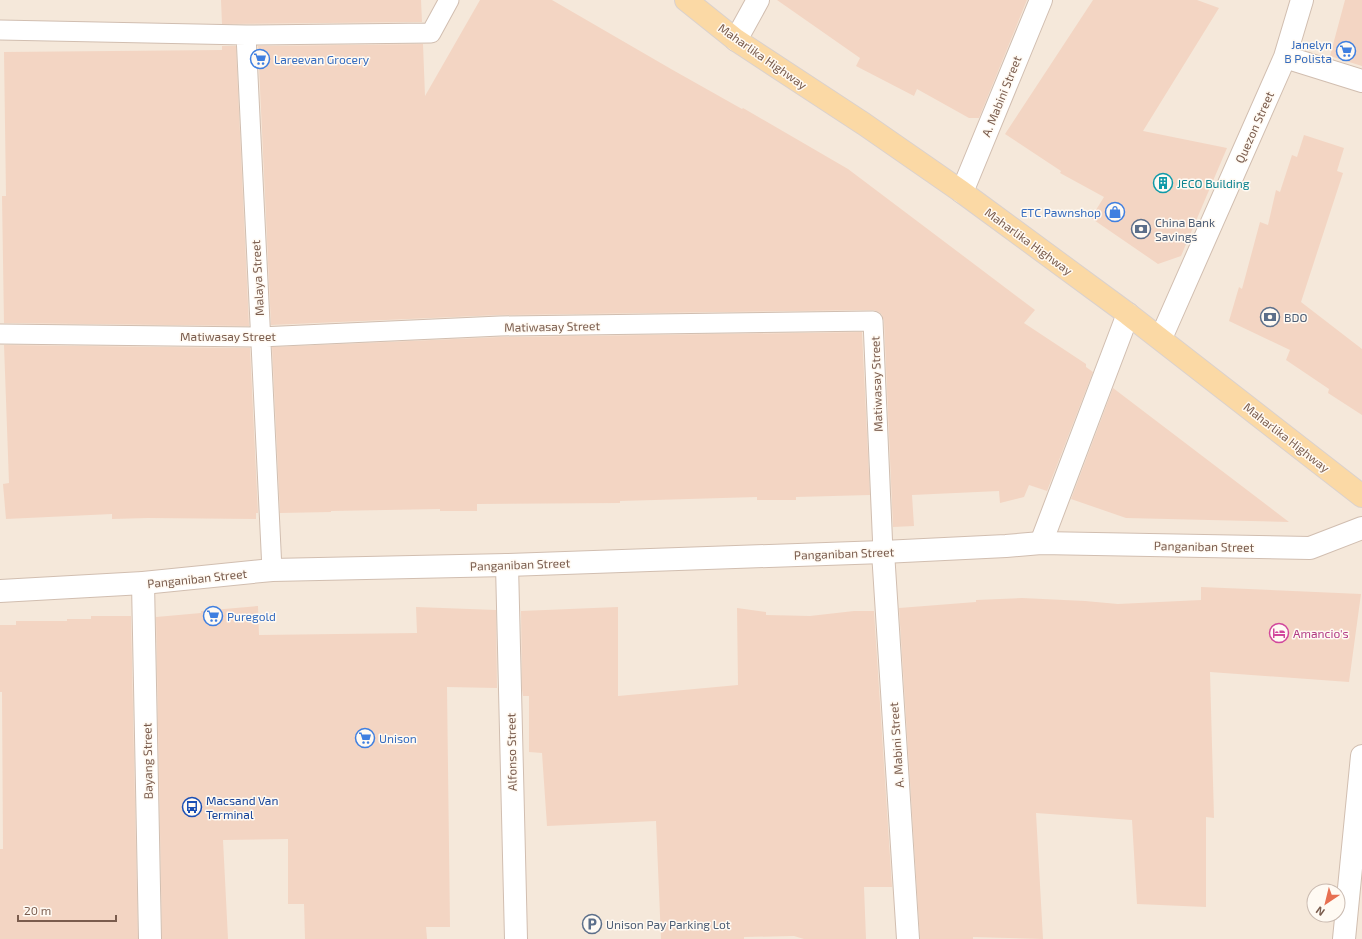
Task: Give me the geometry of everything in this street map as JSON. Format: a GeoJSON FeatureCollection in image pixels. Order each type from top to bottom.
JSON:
{"type":"FeatureCollection","features":[{"type":"Feature","properties":{"kind":"main road","name":"Maharlika Highway"},"geometry":{"type":"LineString","coordinates":[[686,0],[736,40],[864,124],[962,192],[1161,338],[1362,496]]}},
{"type":"Feature","properties":{"kind":"street"},"geometry":{"type":"LineString","coordinates":[[0,30],[246,35],[431,33],[450,0]]}},
{"type":"Feature","properties":{"kind":"street"},"geometry":{"type":"LineString","coordinates":[[736,40],[758,0]]}},
{"type":"Feature","properties":{"kind":"street","name":"A. Mabini Street"},"geometry":{"type":"LineString","coordinates":[[962,192],[1041,0]]}},
{"type":"Feature","properties":{"kind":"street","name":"Quezon Street"},"geometry":{"type":"LineString","coordinates":[[1161,338],[1285,57],[1302,0]]}},
{"type":"Feature","properties":{"kind":"street","name":"Malaya Street"},"geometry":{"type":"LineString","coordinates":[[246,35],[272,570]]}},
{"type":"Feature","properties":{"kind":"street"},"geometry":{"type":"LineString","coordinates":[[1285,57],[1362,81]]}},
{"type":"Feature","properties":{"kind":"street"},"geometry":{"type":"LineString","coordinates":[[1041,543],[1128,314]]}},
{"type":"Feature","properties":{"kind":"street","name":"Matiwasay Street"},"geometry":{"type":"LineString","coordinates":[[0,334],[260,337],[500,326],[873,321],[883,552]]}},
{"type":"Feature","properties":{"kind":"street","name":"Panganiban Street"},"geometry":{"type":"LineString","coordinates":[[0,591],[143,583],[272,570],[507,565],[883,552],[1041,543],[1310,548],[1362,528]]}},
{"type":"Feature","properties":{"kind":"street","name":"A. Mabini Street"},"geometry":{"type":"LineString","coordinates":[[883,552],[908,939]]}},
{"type":"Feature","properties":{"kind":"street","name":"Alfonso Street"},"geometry":{"type":"LineString","coordinates":[[507,565],[516,939]]}},
{"type":"Feature","properties":{"kind":"street","name":"Bayang Street"},"geometry":{"type":"LineString","coordinates":[[143,583],[150,939]]}},
{"type":"Feature","properties":{"kind":"street"},"geometry":{"type":"LineString","coordinates":[[1344,939],[1362,756]]}},
{"type":"Feature","properties":{"kind":"shaded area"},"geometry":{"type":"Polygon","coordinates":[[[0,0],[1362,0],[1362,939],[0,939],[0,0]]]}},
{"type":"Feature","properties":{"kind":"building"},"geometry":{"type":"Polygon","coordinates":[[[221,0],[421,0],[422,22],[222,24],[221,0]]]}},
{"type":"Feature","properties":{"kind":"building"},"geometry":{"type":"Polygon","coordinates":[[[480,0],[552,0],[848,169],[1035,310],[1024,323],[1086,364],[1086,367],[1093,372],[1047,491],[1029,485],[1024,497],[1000,503],[999,491],[912,495],[914,526],[893,527],[884,321],[879,312],[873,310],[500,315],[271,325],[258,46],[423,44],[425,96],[480,0]]]}},
{"type":"Feature","properties":{"kind":"building"},"geometry":{"type":"Polygon","coordinates":[[[777,0],[1027,0],[979,118],[969,118],[917,89],[914,96],[856,66],[860,58],[777,0]]]}},
{"type":"Feature","properties":{"kind":"building"},"geometry":{"type":"Polygon","coordinates":[[[1093,0],[1197,0],[1219,8],[1143,131],[1227,148],[1181,256],[1158,264],[1091,218],[1104,197],[1060,173],[1061,171],[1005,134],[1093,0]]]}},
{"type":"Feature","properties":{"kind":"building"},"geometry":{"type":"Polygon","coordinates":[[[1345,0],[1362,0],[1362,66],[1330,56],[1345,0]]]}},
{"type":"Feature","properties":{"kind":"building"},"geometry":{"type":"Polygon","coordinates":[[[222,46],[236,46],[249,326],[4,323],[2,196],[6,196],[4,52],[222,50],[222,46]]]}},
{"type":"Feature","properties":{"kind":"building"},"geometry":{"type":"Polygon","coordinates":[[[1304,135],[1344,148],[1337,171],[1343,173],[1301,302],[1362,349],[1362,415],[1328,393],[1329,389],[1286,360],[1290,350],[1229,321],[1239,287],[1242,289],[1260,222],[1268,225],[1276,190],[1280,192],[1292,155],[1297,157],[1304,135]]]}},
{"type":"Feature","properties":{"kind":"building"},"geometry":{"type":"Polygon","coordinates":[[[862,332],[870,495],[796,497],[796,500],[757,500],[757,497],[620,501],[620,503],[477,504],[477,511],[440,511],[440,509],[280,513],[272,347],[500,337],[862,332]]]}},
{"type":"Feature","properties":{"kind":"building"},"geometry":{"type":"Polygon","coordinates":[[[4,345],[250,348],[258,513],[256,513],[256,519],[112,519],[112,514],[6,519],[3,484],[9,483],[4,345]]]}},
{"type":"Feature","properties":{"kind":"building"},"geometry":{"type":"Polygon","coordinates":[[[1113,388],[1289,522],[1126,518],[1071,499],[1113,388]]]}},
{"type":"Feature","properties":{"kind":"building"},"geometry":{"type":"Polygon","coordinates":[[[1201,587],[1361,594],[1349,682],[1210,672],[1214,818],[1206,817],[1206,907],[1137,904],[1132,820],[1036,813],[1043,939],[973,937],[973,939],[920,939],[899,608],[976,602],[976,600],[1022,598],[1118,604],[1201,600],[1201,587]]]}},
{"type":"Feature","properties":{"kind":"building"},"geometry":{"type":"Polygon","coordinates":[[[258,606],[259,635],[417,633],[416,607],[496,610],[497,688],[447,687],[450,927],[426,927],[427,939],[305,939],[304,904],[288,904],[288,839],[223,840],[228,939],[162,939],[156,617],[258,606]]]}},
{"type":"Feature","properties":{"kind":"building"},"geometry":{"type":"Polygon","coordinates":[[[618,607],[618,696],[738,685],[737,608],[766,612],[766,615],[810,616],[854,611],[874,611],[892,887],[864,887],[866,939],[804,939],[794,936],[744,937],[744,939],[661,939],[656,821],[547,826],[542,753],[529,752],[529,696],[523,696],[522,689],[521,611],[618,607]]]}},
{"type":"Feature","properties":{"kind":"building"},"geometry":{"type":"Polygon","coordinates":[[[91,616],[131,616],[138,939],[0,939],[0,849],[3,849],[0,625],[16,625],[16,621],[67,621],[67,619],[91,619],[91,616]]]}},
{"type":"Feature","properties":{"kind":"place","name":"Janelyn B Polista"},"geometry":{"type":"Point","coordinates":[1346,51]}},
{"type":"Feature","properties":{"kind":"place","name":"Lareevan Grocery"},"geometry":{"type":"Point","coordinates":[260,59]}},
{"type":"Feature","properties":{"kind":"place","name":"JECO Building"},"geometry":{"type":"Point","coordinates":[1163,183]}},
{"type":"Feature","properties":{"kind":"place","name":"ETC Pawnshop"},"geometry":{"type":"Point","coordinates":[1115,212]}},
{"type":"Feature","properties":{"kind":"place","name":"China Bank Savings"},"geometry":{"type":"Point","coordinates":[1141,229]}},
{"type":"Feature","properties":{"kind":"place","name":"BDO"},"geometry":{"type":"Point","coordinates":[1270,317]}},
{"type":"Feature","properties":{"kind":"place","name":"Puregold"},"geometry":{"type":"Point","coordinates":[213,616]}},
{"type":"Feature","properties":{"kind":"place","name":"Amancio's"},"geometry":{"type":"Point","coordinates":[1279,633]}},
{"type":"Feature","properties":{"kind":"place","name":"Unison"},"geometry":{"type":"Point","coordinates":[365,738]}},
{"type":"Feature","properties":{"kind":"place","name":"Macsand Van Terminal"},"geometry":{"type":"Point","coordinates":[192,807]}},
{"type":"Feature","properties":{"kind":"place","name":"Unison Pay Parking Lot"},"geometry":{"type":"Point","coordinates":[592,924]}}]}
